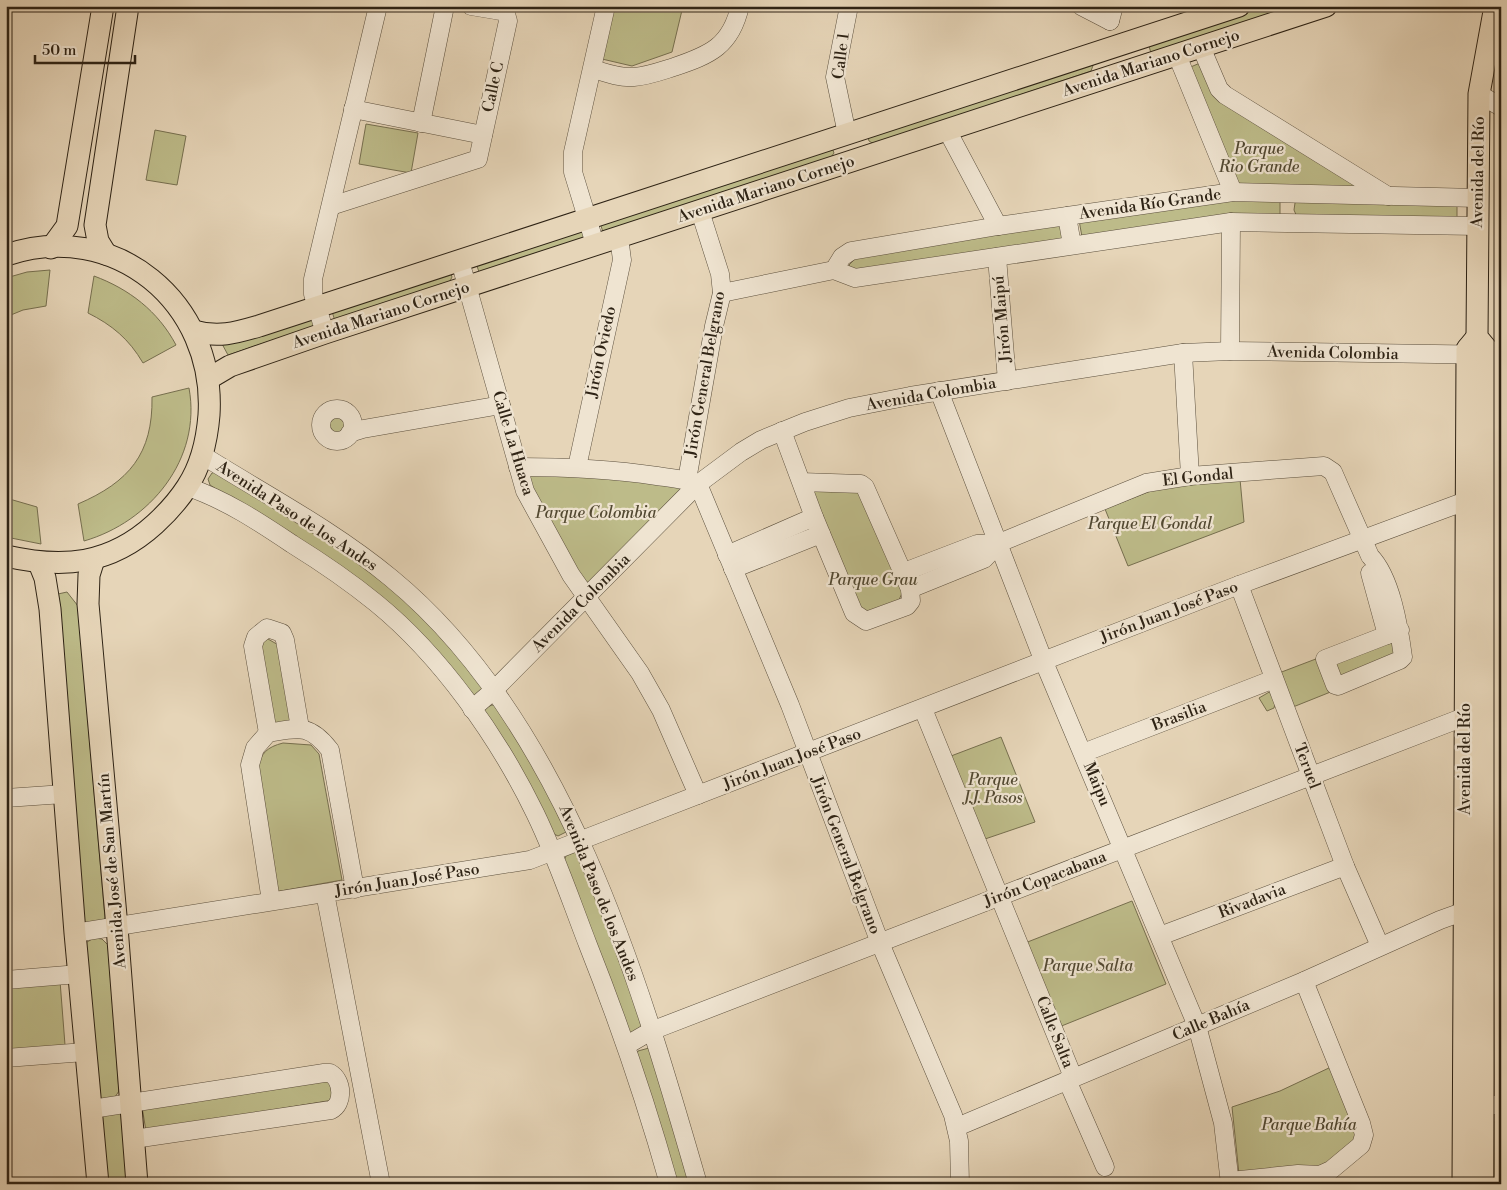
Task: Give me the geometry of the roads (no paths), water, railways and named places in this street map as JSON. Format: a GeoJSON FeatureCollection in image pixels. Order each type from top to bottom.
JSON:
{"type":"FeatureCollection","features":[{"type":"Feature","properties":{"kind":"main road"},"geometry":{"type":"LineString","coordinates":[[51,248],[67,226],[103,6]]}},
{"type":"Feature","properties":{"kind":"main road"},"geometry":{"type":"LineString","coordinates":[[106,254],[98,241],[94,225],[128,6]]}},
{"type":"Feature","properties":{"kind":"main road","name":"Avenida Mariano Cornejo"},"geometry":{"type":"LineString","coordinates":[[194,331],[210,336],[224,335],[317,307],[1239,6]]}},
{"type":"Feature","properties":{"kind":"main road","name":"Avenida Mariano Cornejo"},"geometry":{"type":"LineString","coordinates":[[208,379],[230,366],[325,333],[1326,6]]}},
{"type":"Feature","properties":{"kind":"main road","name":"Avenida del Río"},"geometry":{"type":"LineString","coordinates":[[1463,1184],[1482,1105],[1465,911],[1484,843],[1464,717],[1483,351],[1478,226],[1479,94],[1496,7]]}},
{"type":"Feature","properties":{"kind":"main road"},"geometry":{"type":"LineString","coordinates":[[1113,76],[1104,64],[1118,46],[1141,52],[1140,67]]}},
{"type":"Feature","properties":{"kind":"main road"},"geometry":{"type":"LineString","coordinates":[[849,134],[841,150],[844,157],[858,159]]}},
{"type":"Feature","properties":{"kind":"main road"},"geometry":{"type":"LineString","coordinates":[[6,255],[51,248],[70,248],[106,254],[132,264],[151,278],[168,295],[194,331],[208,379],[208,430],[202,455],[188,486],[170,510],[145,533],[117,551],[94,559],[39,563],[6,556]]}},
{"type":"Feature","properties":{"kind":"main road","name":"Avenida del Río"},"geometry":{"type":"LineString","coordinates":[[1476,501],[1494,530],[1493,707],[1484,843],[1483,1184]]}},
{"type":"Feature","properties":{"kind":"main road","name":"Avenida José de San Martín"},"geometry":{"type":"LineString","coordinates":[[94,559],[89,575],[88,604],[117,926],[137,1184]]}},
{"type":"Feature","properties":{"kind":"main road"},"geometry":{"type":"LineString","coordinates":[[39,563],[45,578],[50,609],[75,933],[98,1184]]}},
{"type":"Feature","properties":{"kind":"street"},"geometry":{"type":"LineString","coordinates":[[325,333],[313,294],[313,279],[378,6]]}},
{"type":"Feature","properties":{"kind":"street"},"geometry":{"type":"LineString","coordinates":[[421,123],[445,6]]}},
{"type":"Feature","properties":{"kind":"street","name":"Calle C"},"geometry":{"type":"LineString","coordinates":[[331,206],[478,159],[508,21],[506,14],[501,11],[471,6]]}},
{"type":"Feature","properties":{"kind":"street"},"geometry":{"type":"LineString","coordinates":[[596,244],[573,172],[573,152],[606,6]]}},
{"type":"Feature","properties":{"kind":"street"},"geometry":{"type":"LineString","coordinates":[[593,69],[622,77],[634,77],[647,75],[700,58],[713,52],[725,41],[732,30],[740,6]]}},
{"type":"Feature","properties":{"kind":"street","name":"Calle 1"},"geometry":{"type":"LineString","coordinates":[[849,6],[835,78],[849,134]]}},
{"type":"Feature","properties":{"kind":"street"},"geometry":{"type":"LineString","coordinates":[[1081,6],[1112,14],[1118,46]]}},
{"type":"Feature","properties":{"kind":"street"},"geometry":{"type":"LineString","coordinates":[[1201,47],[1219,89],[1225,95],[1389,197]]}},
{"type":"Feature","properties":{"kind":"street"},"geometry":{"type":"LineString","coordinates":[[1177,55],[1233,192]]}},
{"type":"Feature","properties":{"kind":"street"},"geometry":{"type":"LineString","coordinates":[[1479,94],[1501,107]]}},
{"type":"Feature","properties":{"kind":"street"},"geometry":{"type":"LineString","coordinates":[[353,109],[483,135]]}},
{"type":"Feature","properties":{"kind":"street"},"geometry":{"type":"LineString","coordinates":[[947,130],[998,226]]}},
{"type":"Feature","properties":{"kind":"street","name":"Avenida Río Grande"},"geometry":{"type":"LineString","coordinates":[[834,270],[842,257],[851,251],[998,226],[1233,192],[1478,198]]}},
{"type":"Feature","properties":{"kind":"street"},"geometry":{"type":"LineString","coordinates":[[1288,194],[1288,221]]}},
{"type":"Feature","properties":{"kind":"street","name":"Jirón General Belgrano"},"geometry":{"type":"LineString","coordinates":[[700,210],[720,274],[722,293],[714,326],[692,482],[730,562],[807,752],[880,943],[957,1128],[960,1184]]}},
{"type":"Feature","properties":{"kind":"street"},"geometry":{"type":"LineString","coordinates":[[1067,216],[1072,245]]}},
{"type":"Feature","properties":{"kind":"street","name":"Avenida Río Grande"},"geometry":{"type":"LineString","coordinates":[[722,293],[834,270],[855,278],[1231,222],[1288,221],[1478,226]]}},
{"type":"Feature","properties":{"kind":"street"},"geometry":{"type":"LineString","coordinates":[[1230,351],[1231,222]]}},
{"type":"Feature","properties":{"kind":"street","name":"Jirón Oviedo"},"geometry":{"type":"LineString","coordinates":[[577,467],[622,260],[619,237]]}},
{"type":"Feature","properties":{"kind":"street","name":"Jirón Maipú"},"geometry":{"type":"LineString","coordinates":[[996,257],[1006,381]]}},
{"type":"Feature","properties":{"kind":"street","name":"Calle La Huaca"},"geometry":{"type":"LineString","coordinates":[[460,261],[525,491],[541,523],[586,598],[640,673],[661,710],[698,795]]}},
{"type":"Feature","properties":{"kind":"street","name":"Avenida Colombia"},"geometry":{"type":"LineString","coordinates":[[472,709],[494,690],[586,598],[692,482],[741,452],[782,431],[849,408],[939,391],[1183,353],[1230,351],[1483,351]]}},
{"type":"Feature","properties":{"kind":"street"},"geometry":{"type":"LineString","coordinates":[[1183,353],[1190,476]]}},
{"type":"Feature","properties":{"kind":"street","name":"Maipu"},"geometry":{"type":"LineString","coordinates":[[939,391],[1044,662],[1124,848],[1197,1026],[1223,1123],[1230,1182]]}},
{"type":"Feature","properties":{"kind":"street"},"geometry":{"type":"LineString","coordinates":[[355,428],[501,405]]}},
{"type":"Feature","properties":{"kind":"street"},"geometry":{"type":"LineString","coordinates":[[782,431],[814,517],[854,613],[866,621],[907,606],[911,602],[910,590],[904,572],[865,486],[861,484],[801,482]]}},
{"type":"Feature","properties":{"kind":"street","name":"Avenida Paso de los Andes"},"geometry":{"type":"LineString","coordinates":[[202,455],[313,522],[391,578],[428,612],[494,690],[546,772],[581,842],[624,951],[669,1080],[698,1184]]}},
{"type":"Feature","properties":{"kind":"street","name":"El Gondal"},"geometry":{"type":"LineString","coordinates":[[904,572],[977,544],[999,543],[1146,483],[1190,476],[1324,466],[1333,472],[1364,538],[1370,556],[1370,571],[1394,633],[1403,657],[1400,660],[1338,686],[1335,685],[1325,659],[1394,633]]}},
{"type":"Feature","properties":{"kind":"street","name":"Jirón General Belgrano"},"geometry":{"type":"LineString","coordinates":[[518,467],[577,467],[626,471],[692,482]]}},
{"type":"Feature","properties":{"kind":"street","name":"Avenida Paso de los Andes"},"geometry":{"type":"LineString","coordinates":[[188,486],[221,500],[266,527],[315,559],[376,603],[432,660],[495,741],[534,812],[553,852],[627,1045],[668,1184]]}},
{"type":"Feature","properties":{"kind":"street","name":"Jirón Juan José Paso"},"geometry":{"type":"LineString","coordinates":[[75,933],[522,861],[553,852],[1239,585],[1364,538],[1476,501]]}},
{"type":"Feature","properties":{"kind":"street"},"geometry":{"type":"LineString","coordinates":[[730,562],[814,517]]}},
{"type":"Feature","properties":{"kind":"street"},"geometry":{"type":"LineString","coordinates":[[730,562],[821,534]]}},
{"type":"Feature","properties":{"kind":"street","name":"El Gondal"},"geometry":{"type":"LineString","coordinates":[[910,590],[984,559],[999,543]]}},
{"type":"Feature","properties":{"kind":"street","name":"Teruel"},"geometry":{"type":"LineString","coordinates":[[1239,585],[1345,866],[1380,946]]}},
{"type":"Feature","properties":{"kind":"street"},"geometry":{"type":"LineString","coordinates":[[268,733],[253,646],[256,637],[268,628],[282,633],[285,640],[300,728]]}},
{"type":"Feature","properties":{"kind":"street","name":"Brasilia"},"geometry":{"type":"LineString","coordinates":[[1084,753],[1274,679]]}},
{"type":"Feature","properties":{"kind":"street","name":"Calle Salta"},"geometry":{"type":"LineString","coordinates":[[923,709],[1000,896],[1105,1168]]}},
{"type":"Feature","properties":{"kind":"street","name":"Jirón Copacabana"},"geometry":{"type":"LineString","coordinates":[[627,1045],[651,1031],[1464,717]]}},
{"type":"Feature","properties":{"kind":"street"},"geometry":{"type":"LineString","coordinates":[[271,901],[250,765],[255,748],[268,733],[300,728],[321,737],[330,750],[355,888]]}},
{"type":"Feature","properties":{"kind":"street"},"geometry":{"type":"LineString","coordinates":[[6,798],[64,794]]}},
{"type":"Feature","properties":{"kind":"street","name":"Rivadavia"},"geometry":{"type":"LineString","coordinates":[[1160,936],[1345,866]]}},
{"type":"Feature","properties":{"kind":"street"},"geometry":{"type":"LineString","coordinates":[[325,893],[382,1184]]}},
{"type":"Feature","properties":{"kind":"street","name":"Calle Bahía"},"geometry":{"type":"LineString","coordinates":[[957,1128],[1070,1078],[1304,981],[1380,946],[1465,911]]}},
{"type":"Feature","properties":{"kind":"street"},"geometry":{"type":"LineString","coordinates":[[6,980],[79,974]]}},
{"type":"Feature","properties":{"kind":"street"},"geometry":{"type":"LineString","coordinates":[[1230,1182],[1298,1174],[1320,1175],[1331,1170],[1360,1145],[1364,1135],[1361,1123],[1304,981]]}},
{"type":"Feature","properties":{"kind":"street"},"geometry":{"type":"LineString","coordinates":[[6,1058],[85,1052]]}},
{"type":"Feature","properties":{"kind":"street"},"geometry":{"type":"LineString","coordinates":[[92,1109],[330,1073],[337,1079],[341,1099],[335,1108],[331,1110],[134,1139]]}},
{"type":"Feature","properties":{"kind":"street"},"geometry":{"type":"LineString","coordinates":[[657,1143],[673,1144],[681,1140],[684,1134]]}},
{"type":"Feature","properties":{"kind":"park label","name":"Parque Rio Grande"},"geometry":{"type":"Point","coordinates":[1259,158]}},
{"type":"Feature","properties":{"kind":"park label","name":"Parque Colombia"},"geometry":{"type":"Point","coordinates":[596,513]}},
{"type":"Feature","properties":{"kind":"park label","name":"Parque El Gondal"},"geometry":{"type":"Point","coordinates":[1150,524]}},
{"type":"Feature","properties":{"kind":"park label","name":"Parque Grau"},"geometry":{"type":"Point","coordinates":[873,580]}},
{"type":"Feature","properties":{"kind":"park label","name":"Parque J.J. Pasos"},"geometry":{"type":"Point","coordinates":[993,789]}},
{"type":"Feature","properties":{"kind":"park label","name":"Parque Salta"},"geometry":{"type":"Point","coordinates":[1088,966]}},
{"type":"Feature","properties":{"kind":"park label","name":"Parque Bahía"},"geometry":{"type":"Point","coordinates":[1309,1125]}}]}
